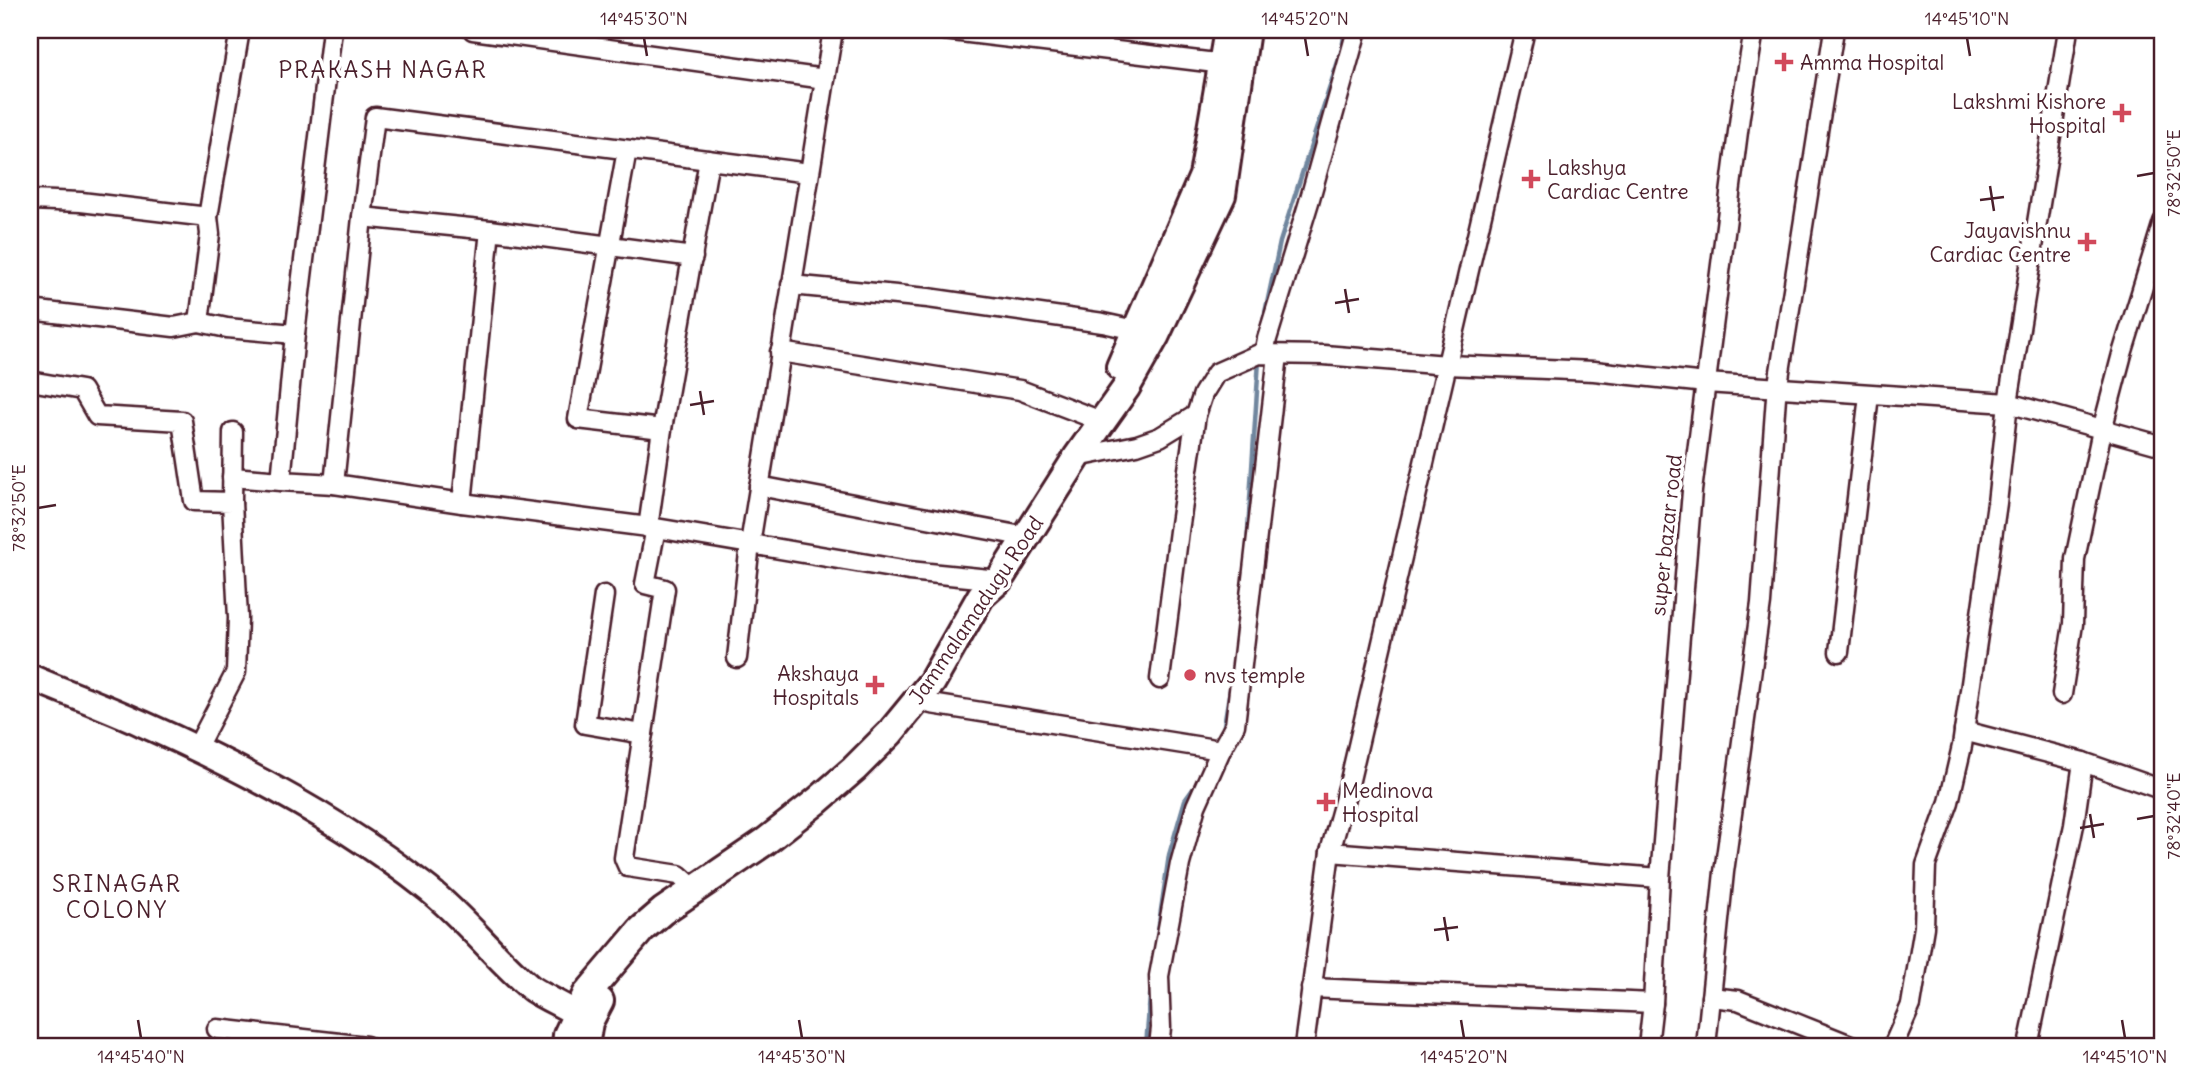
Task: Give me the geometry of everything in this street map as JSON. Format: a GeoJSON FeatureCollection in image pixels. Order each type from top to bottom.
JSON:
{"type":"FeatureCollection","features":[{"type":"Feature","properties":{"kind":"main road"},"geometry":{"type":"LineString","coordinates":[[1228,30],[1232,65]]}},
{"type":"Feature","properties":{"kind":"main road","name":"Jammalamadugu Road"},"geometry":{"type":"LineString","coordinates":[[566,1046],[567,1035],[584,1027],[594,985],[642,929],[663,911],[765,841],[817,801],[890,733],[932,682],[1022,536],[1090,441],[1095,418],[1126,388],[1147,333],[1222,195],[1232,65],[1246,30]]}},
{"type":"Feature","properties":{"kind":"main road"},"geometry":{"type":"LineString","coordinates":[[1022,536],[1064,452],[1095,418]]}},
{"type":"Feature","properties":{"kind":"main road"},"geometry":{"type":"LineString","coordinates":[[30,677],[142,723],[196,749],[285,794],[374,850],[430,891],[532,989],[584,1027],[613,982],[652,939],[685,912],[803,832],[888,758],[931,704],[992,602],[990,585]]}},
{"type":"Feature","properties":{"kind":"street"},"geometry":{"type":"LineString","coordinates":[[199,322],[210,234],[208,217],[240,30]]}},
{"type":"Feature","properties":{"kind":"street"},"geometry":{"type":"LineString","coordinates":[[281,481],[295,334],[332,30]]}},
{"type":"Feature","properties":{"kind":"street"},"geometry":{"type":"LineString","coordinates":[[474,30],[825,79]]}},
{"type":"Feature","properties":{"kind":"street"},"geometry":{"type":"LineString","coordinates":[[737,658],[750,544],[833,30]]}},
{"type":"Feature","properties":{"kind":"street"},"geometry":{"type":"LineString","coordinates":[[944,30],[1232,65]]}},
{"type":"Feature","properties":{"kind":"street"},"geometry":{"type":"LineString","coordinates":[[1158,1046],[1161,1028],[1159,976],[1180,864],[1196,806],[1235,725],[1271,354],[1270,327],[1309,202],[1357,30]]}},
{"type":"Feature","properties":{"kind":"street"},"geometry":{"type":"LineString","coordinates":[[1304,1046],[1330,852],[1350,780],[1525,30]]}},
{"type":"Feature","properties":{"kind":"street","name":"super bazar road"},"geometry":{"type":"LineString","coordinates":[[1647,1046],[1653,1003],[1660,878],[1692,491],[1740,116],[1754,30]]}},
{"type":"Feature","properties":{"kind":"street"},"geometry":{"type":"LineString","coordinates":[[1706,1046],[1724,872],[1761,603],[1778,386],[1834,30]]}},
{"type":"Feature","properties":{"kind":"street"},"geometry":{"type":"LineString","coordinates":[[1893,1046],[1911,1005],[1924,927],[1926,864],[1949,802],[1964,731],[1997,503],[2008,403],[2068,30]]}},
{"type":"Feature","properties":{"kind":"street"},"geometry":{"type":"LineString","coordinates":[[334,484],[375,117],[809,173]]}},
{"type":"Feature","properties":{"kind":"street"},"geometry":{"type":"LineString","coordinates":[[627,149],[578,419],[662,429]]}},
{"type":"Feature","properties":{"kind":"street"},"geometry":{"type":"LineString","coordinates":[[696,890],[678,875],[628,867],[624,858],[665,589],[645,584],[662,429],[709,160]]}},
{"type":"Feature","properties":{"kind":"street"},"geometry":{"type":"LineString","coordinates":[[30,200],[81,202],[208,217]]}},
{"type":"Feature","properties":{"kind":"street"},"geometry":{"type":"LineString","coordinates":[[362,217],[490,230],[692,257]]}},
{"type":"Feature","properties":{"kind":"street"},"geometry":{"type":"LineString","coordinates":[[2062,694],[2073,624],[2075,559],[2102,430],[2122,354],[2163,222]]}},
{"type":"Feature","properties":{"kind":"street"},"geometry":{"type":"LineString","coordinates":[[461,503],[490,230]]}},
{"type":"Feature","properties":{"kind":"street"},"geometry":{"type":"LineString","coordinates":[[791,285],[928,298],[1103,323],[1147,333]]}},
{"type":"Feature","properties":{"kind":"street"},"geometry":{"type":"LineString","coordinates":[[30,310],[174,327],[199,322],[227,328],[295,334]]}},
{"type":"Feature","properties":{"kind":"street"},"geometry":{"type":"LineString","coordinates":[[780,352],[1020,390],[1095,418]]}},
{"type":"Feature","properties":{"kind":"street"},"geometry":{"type":"LineString","coordinates":[[1160,679],[1196,415],[1203,394],[1216,373],[1259,354],[1324,355],[1447,365],[1594,371],[1706,383],[2008,403],[2163,446]]}},
{"type":"Feature","properties":{"kind":"street"},"geometry":{"type":"LineString","coordinates":[[30,382],[82,390],[97,416],[182,421],[194,500],[232,502]]}},
{"type":"Feature","properties":{"kind":"street"},"geometry":{"type":"LineString","coordinates":[[1839,652],[1869,395]]}},
{"type":"Feature","properties":{"kind":"street"},"geometry":{"type":"LineString","coordinates":[[1077,457],[1137,445],[1160,437],[1196,415]]}},
{"type":"Feature","properties":{"kind":"street"},"geometry":{"type":"LineString","coordinates":[[196,749],[236,672],[233,432]]}},
{"type":"Feature","properties":{"kind":"street"},"geometry":{"type":"LineString","coordinates":[[232,477],[334,484],[652,528],[990,585]]}},
{"type":"Feature","properties":{"kind":"street"},"geometry":{"type":"LineString","coordinates":[[759,486],[1022,536]]}},
{"type":"Feature","properties":{"kind":"street"},"geometry":{"type":"LineString","coordinates":[[604,596],[585,724],[643,734]]}},
{"type":"Feature","properties":{"kind":"street"},"geometry":{"type":"LineString","coordinates":[[931,704],[1221,750]]}},
{"type":"Feature","properties":{"kind":"street"},"geometry":{"type":"LineString","coordinates":[[1964,731],[2083,762],[2163,790]]}},
{"type":"Feature","properties":{"kind":"street"},"geometry":{"type":"LineString","coordinates":[[2028,1046],[2074,825],[2083,762]]}},
{"type":"Feature","properties":{"kind":"street"},"geometry":{"type":"LineString","coordinates":[[1330,852],[1660,878]]}},
{"type":"Feature","properties":{"kind":"street"},"geometry":{"type":"LineString","coordinates":[[1311,988],[1653,1003]]}},
{"type":"Feature","properties":{"kind":"street"},"geometry":{"type":"LineString","coordinates":[[1711,997],[1738,1000],[1853,1046]]}},
{"type":"Feature","properties":{"kind":"street"},"geometry":{"type":"LineString","coordinates":[[217,1029],[366,1046]]}},
{"type":"Feature","properties":{"kind":"waterway"},"geometry":{"type":"LineString","coordinates":[[1262,327],[1280,242],[1342,49],[1345,30]]}},
{"type":"Feature","properties":{"kind":"waterway"},"geometry":{"type":"LineString","coordinates":[[1246,561],[1259,360]]}},
{"type":"Feature","properties":{"kind":"waterway"},"geometry":{"type":"LineString","coordinates":[[1223,731],[1232,677]]}},
{"type":"Feature","properties":{"kind":"waterway"},"geometry":{"type":"LineString","coordinates":[[1156,944],[1169,855],[1185,800],[1198,782]]}},
{"type":"Feature","properties":{"kind":"waterway"},"geometry":{"type":"LineString","coordinates":[[1146,1046],[1151,984]]}},
{"type":"Feature","properties":{"kind":"place","name":"Amma Hospital"},"geometry":{"type":"Point","coordinates":[1784,62]}},
{"type":"Feature","properties":{"kind":"place","name":"Lakshmi Kishore Hospital"},"geometry":{"type":"Point","coordinates":[2122,113]}},
{"type":"Feature","properties":{"kind":"place","name":"Lakshya Cardiac Centre"},"geometry":{"type":"Point","coordinates":[1531,179]}},
{"type":"Feature","properties":{"kind":"place","name":"Jayavishnu Cardiac Centre"},"geometry":{"type":"Point","coordinates":[2087,242]}},
{"type":"Feature","properties":{"kind":"place","name":"nvs temple"},"geometry":{"type":"Point","coordinates":[1190,675]}},
{"type":"Feature","properties":{"kind":"place","name":"Akshaya Hospitals"},"geometry":{"type":"Point","coordinates":[875,685]}},
{"type":"Feature","properties":{"kind":"place","name":"Medinova Hospital"},"geometry":{"type":"Point","coordinates":[1326,802]}},
{"type":"Feature","properties":{"kind":"district","name":"PRAKASH NAGAR"},"geometry":{"type":"Point","coordinates":[383,69]}},
{"type":"Feature","properties":{"kind":"district","name":"SRINAGAR COLONY"},"geometry":{"type":"Point","coordinates":[117,896]}}]}
